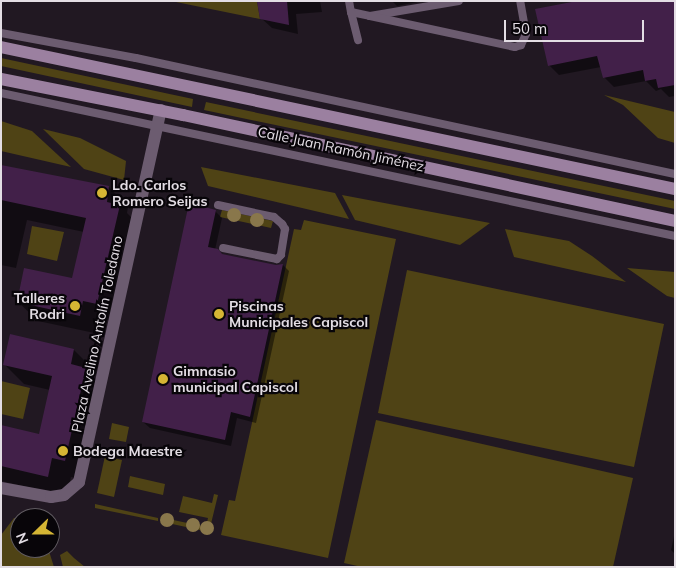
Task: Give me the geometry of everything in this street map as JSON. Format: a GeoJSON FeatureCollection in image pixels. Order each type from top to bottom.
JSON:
{"type":"FeatureCollection","features":[{"type":"Feature","properties":{"kind":"main road"},"geometry":{"type":"LineString","coordinates":[[1,47],[675,189]]}},
{"type":"Feature","properties":{"kind":"main road","name":"Calle Juan Ramón Jiménez"},"geometry":{"type":"LineString","coordinates":[[1,79],[161,110],[675,221]]}},
{"type":"Feature","properties":{"kind":"street","name":"Plaza Avelino Antolín Toledano"},"geometry":{"type":"LineString","coordinates":[[1,488],[51,497],[64,495],[79,482],[161,110]]}},
{"type":"Feature","properties":{"kind":"lane"},"geometry":{"type":"LineString","coordinates":[[349,1],[358,40]]}},
{"type":"Feature","properties":{"kind":"lane"},"geometry":{"type":"LineString","coordinates":[[370,16],[459,1]]}},
{"type":"Feature","properties":{"kind":"lane"},"geometry":{"type":"LineString","coordinates":[[351,12],[514,47],[521,45],[526,34],[520,1]]}},
{"type":"Feature","properties":{"kind":"lane"},"geometry":{"type":"LineString","coordinates":[[1,32],[136,58],[675,174]]}},
{"type":"Feature","properties":{"kind":"lane","name":"Calle Juan Ramón Jiménez"},"geometry":{"type":"LineString","coordinates":[[1,93],[675,236]]}},
{"type":"Feature","properties":{"kind":"lane"},"geometry":{"type":"LineString","coordinates":[[218,205],[274,217],[285,229],[281,255],[277,258],[223,248]]}},
{"type":"Feature","properties":{"kind":"shaded area"},"geometry":{"type":"Polygon","coordinates":[[[177,1],[257,1],[260,19],[176,2],[177,1]]]}},
{"type":"Feature","properties":{"kind":"shaded area"},"geometry":{"type":"Polygon","coordinates":[[[1,58],[193,99],[192,107],[1,66],[1,58]]]}},
{"type":"Feature","properties":{"kind":"shaded area"},"geometry":{"type":"Polygon","coordinates":[[[604,95],[675,112],[675,143],[658,138],[623,105],[604,95]]]}},
{"type":"Feature","properties":{"kind":"shaded area"},"geometry":{"type":"Polygon","coordinates":[[[206,102],[675,201],[675,209],[204,110],[206,102]]]}},
{"type":"Feature","properties":{"kind":"shaded area"},"geometry":{"type":"Polygon","coordinates":[[[1,121],[32,131],[71,167],[1,151],[1,121]]]}},
{"type":"Feature","properties":{"kind":"shaded area"},"geometry":{"type":"Polygon","coordinates":[[[43,129],[80,138],[126,161],[124,180],[84,169],[43,129]]]}},
{"type":"Feature","properties":{"kind":"shaded area"},"geometry":{"type":"Polygon","coordinates":[[[201,167],[335,193],[349,219],[208,186],[201,167]]]}},
{"type":"Feature","properties":{"kind":"shaded area"},"geometry":{"type":"Polygon","coordinates":[[[342,195],[490,223],[460,245],[355,220],[342,195]]]}},
{"type":"Feature","properties":{"kind":"shaded area"},"geometry":{"type":"Polygon","coordinates":[[[222,210],[273,221],[271,228],[220,217],[222,210]]]}},
{"type":"Feature","properties":{"kind":"shaded area"},"geometry":{"type":"Polygon","coordinates":[[[304,220],[396,239],[328,558],[221,535],[229,500],[235,501],[294,229],[301,230],[304,220]]]}},
{"type":"Feature","properties":{"kind":"shaded area"},"geometry":{"type":"Polygon","coordinates":[[[32,226],[64,232],[57,261],[27,254],[32,226]]]}},
{"type":"Feature","properties":{"kind":"shaded area"},"geometry":{"type":"Polygon","coordinates":[[[505,229],[569,241],[626,282],[514,257],[505,229]]]}},
{"type":"Feature","properties":{"kind":"shaded area"},"geometry":{"type":"Polygon","coordinates":[[[627,268],[675,272],[675,298],[667,296],[627,268]]]}},
{"type":"Feature","properties":{"kind":"shaded area"},"geometry":{"type":"Polygon","coordinates":[[[407,270],[664,324],[634,467],[378,413],[407,270]]]}},
{"type":"Feature","properties":{"kind":"shaded area"},"geometry":{"type":"Polygon","coordinates":[[[1,381],[30,388],[23,419],[1,414],[1,381]]]}},
{"type":"Feature","properties":{"kind":"shaded area"},"geometry":{"type":"Polygon","coordinates":[[[376,420],[633,478],[613,567],[362,567],[344,563],[376,420]]]}},
{"type":"Feature","properties":{"kind":"shaded area"},"geometry":{"type":"Polygon","coordinates":[[[112,423],[129,427],[126,442],[109,439],[112,423]]]}},
{"type":"Feature","properties":{"kind":"shaded area"},"geometry":{"type":"Polygon","coordinates":[[[105,456],[122,460],[114,497],[97,493],[105,456]]]}},
{"type":"Feature","properties":{"kind":"shaded area"},"geometry":{"type":"Polygon","coordinates":[[[130,476],[165,484],[163,495],[128,487],[130,476]]]}},
{"type":"Feature","properties":{"kind":"shaded area"},"geometry":{"type":"Polygon","coordinates":[[[214,494],[218,495],[209,532],[163,522],[164,518],[206,527],[208,518],[179,512],[183,496],[212,503],[214,494]]]}},
{"type":"Feature","properties":{"kind":"shaded area"},"geometry":{"type":"Polygon","coordinates":[[[95,504],[158,518],[158,521],[95,508],[95,504]]]}},
{"type":"Feature","properties":{"kind":"shaded area"},"geometry":{"type":"Polygon","coordinates":[[[10,523],[10,558],[51,558],[54,567],[1,567],[1,535],[10,523]]]}},
{"type":"Feature","properties":{"kind":"shaded area"},"geometry":{"type":"Polygon","coordinates":[[[67,551],[85,567],[63,567],[60,555],[67,551]]]}},
{"type":"Feature","properties":{"kind":"building"},"geometry":{"type":"Polygon","coordinates":[[[257,1],[287,1],[289,25],[260,19],[257,1]]]}},
{"type":"Feature","properties":{"kind":"building"},"geometry":{"type":"Polygon","coordinates":[[[577,1],[675,1],[675,85],[658,88],[656,79],[645,81],[643,70],[603,78],[597,56],[548,66],[535,9],[577,1]]]}},
{"type":"Feature","properties":{"kind":"building"},"geometry":{"type":"Polygon","coordinates":[[[1,165],[109,186],[107,202],[120,205],[97,304],[83,301],[80,316],[17,302],[24,268],[72,278],[86,218],[1,200],[1,165]]]}},
{"type":"Feature","properties":{"kind":"building","name":"Piscinas Municipales Capiscol"},"geometry":{"type":"Polygon","coordinates":[[[189,203],[216,210],[208,247],[218,249],[222,254],[276,265],[283,264],[250,417],[231,412],[225,440],[142,422],[189,203]]]}},
{"type":"Feature","properties":{"kind":"building"},"geometry":{"type":"Polygon","coordinates":[[[10,334],[74,349],[71,364],[86,368],[65,461],[52,458],[48,477],[1,466],[1,425],[39,434],[52,376],[3,365],[10,334]]]}},
{"type":"Feature","properties":{"kind":"place","name":"Ldo. Carlos Romero Seijas"},"geometry":{"type":"Point","coordinates":[102,193]}},
{"type":"Feature","properties":{"kind":"place","name":"Talleres Rodri"},"geometry":{"type":"Point","coordinates":[75,306]}},
{"type":"Feature","properties":{"kind":"place","name":"Piscinas Municipales Capiscol"},"geometry":{"type":"Point","coordinates":[219,314]}},
{"type":"Feature","properties":{"kind":"place","name":"Gimnasio municipal Capiscol"},"geometry":{"type":"Point","coordinates":[163,379]}},
{"type":"Feature","properties":{"kind":"place","name":"Bodega Maestre"},"geometry":{"type":"Point","coordinates":[63,451]}}]}
